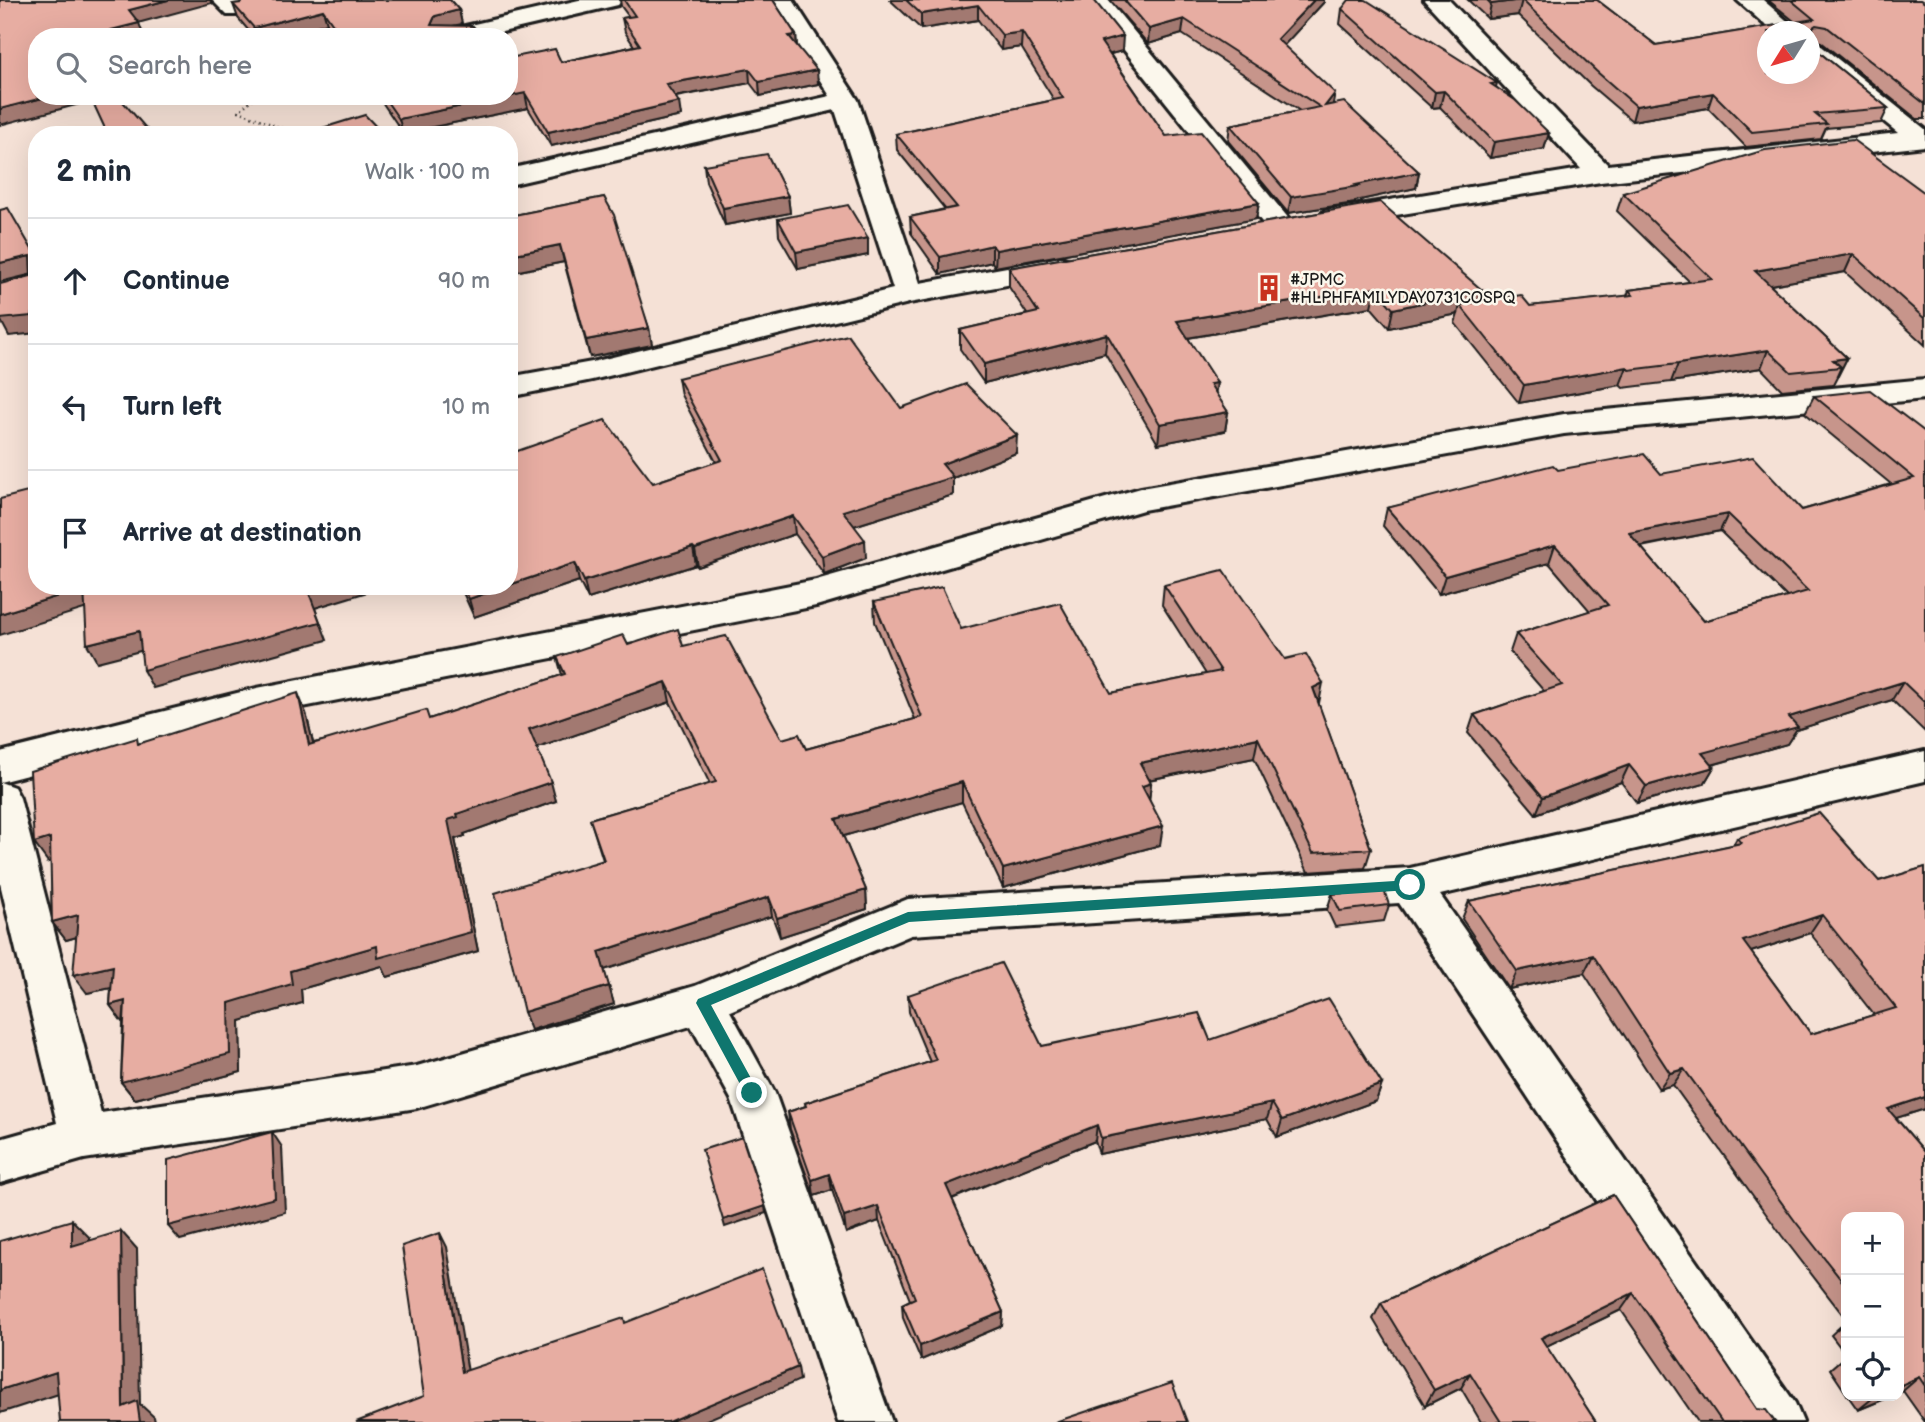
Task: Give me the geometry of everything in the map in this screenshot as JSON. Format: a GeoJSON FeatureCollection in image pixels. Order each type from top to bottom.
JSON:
{"type":"FeatureCollection","features":[{"type":"Feature","properties":{"kind":"street"},"geometry":{"type":"LineString","coordinates":[[487,28],[610,0]]}},
{"type":"Feature","properties":{"kind":"street"},"geometry":{"type":"LineString","coordinates":[[781,0],[845,100],[909,294]]}},
{"type":"Feature","properties":{"kind":"street"},"geometry":{"type":"LineString","coordinates":[[1096,0],[1266,229],[1601,174],[1923,138]]}},
{"type":"Feature","properties":{"kind":"street"},"geometry":{"type":"LineString","coordinates":[[1436,0],[1601,174]]}},
{"type":"Feature","properties":{"kind":"street"},"geometry":{"type":"LineString","coordinates":[[1749,0],[1775,21]]}},
{"type":"Feature","properties":{"kind":"street"},"geometry":{"type":"LineString","coordinates":[[1820,56],[1923,138]]}},
{"type":"Feature","properties":{"kind":"street"},"geometry":{"type":"LineString","coordinates":[[518,175],[845,100]]}},
{"type":"Feature","properties":{"kind":"street"},"geometry":{"type":"LineString","coordinates":[[518,385],[592,371],[909,294],[1088,261]]}},
{"type":"Feature","properties":{"kind":"street"},"geometry":{"type":"LineString","coordinates":[[0,768],[257,702],[816,593],[1141,499],[1564,424],[1919,391]]}},
{"type":"Feature","properties":{"kind":"street"},"geometry":{"type":"LineString","coordinates":[[0,1161],[84,1137],[417,1087],[702,1003],[908,917],[1410,885],[1921,772]]}},
{"type":"Feature","properties":{"kind":"street"},"geometry":{"type":"LineString","coordinates":[[0,798],[84,1137]]}},
{"type":"Feature","properties":{"kind":"street"},"geometry":{"type":"LineString","coordinates":[[1410,885],[1776,1422]]}},
{"type":"Feature","properties":{"kind":"street"},"geometry":{"type":"LineString","coordinates":[[702,1003],[752,1093],[864,1422]]}},
{"type":"Feature","properties":{"kind":"path"},"geometry":{"type":"LineString","coordinates":[[246,105],[239,111],[276,126]]}},
{"type":"Feature","properties":{"kind":"building"},"geometry":{"type":"Polygon","coordinates":[[[0,0],[168,0],[129,10],[139,23],[119,28],[28,28],[28,102],[0,109],[0,0]]]}},
{"type":"Feature","properties":{"kind":"building"},"geometry":{"type":"Polygon","coordinates":[[[243,0],[450,0],[459,10],[435,16],[431,25],[475,28],[336,28],[323,10],[254,28],[233,4],[243,0]]]}},
{"type":"Feature","properties":{"kind":"building"},"geometry":{"type":"Polygon","coordinates":[[[624,0],[773,0],[796,35],[789,36],[817,70],[759,82],[749,69],[666,84],[679,102],[548,132],[525,93],[518,94],[518,56],[555,49],[561,62],[640,45],[622,18],[635,16],[624,0]]]}},
{"type":"Feature","properties":{"kind":"building"},"geometry":{"type":"Polygon","coordinates":[[[906,0],[1094,0],[1123,36],[1101,42],[1166,136],[1201,132],[1259,203],[996,250],[992,245],[940,257],[910,217],[957,207],[896,134],[1063,98],[1022,32],[1002,35],[978,5],[921,14],[906,0]]]}},
{"type":"Feature","properties":{"kind":"building"},"geometry":{"type":"Polygon","coordinates":[[[1124,0],[1314,0],[1277,39],[1335,93],[1325,106],[1344,102],[1419,172],[1291,197],[1230,125],[1320,107],[1184,19],[1149,29],[1124,0]]]}},
{"type":"Feature","properties":{"kind":"building"},"geometry":{"type":"Polygon","coordinates":[[[1349,0],[1366,0],[1497,83],[1491,84],[1515,100],[1549,133],[1494,142],[1444,91],[1435,92],[1342,9],[1349,0]]]}},
{"type":"Feature","properties":{"kind":"building"},"geometry":{"type":"Polygon","coordinates":[[[1487,0],[1522,0],[1491,4],[1487,0]]]}},
{"type":"Feature","properties":{"kind":"building"},"geometry":{"type":"Polygon","coordinates":[[[1522,0],[1597,0],[1656,45],[1757,28],[1757,84],[1820,84],[1820,53],[1888,108],[1815,114],[1827,124],[1752,132],[1713,93],[1636,106],[1522,0]]]}},
{"type":"Feature","properties":{"kind":"building"},"geometry":{"type":"Polygon","coordinates":[[[1791,0],[1920,0],[1925,3],[1925,104],[1827,27],[1820,26],[1820,21],[1802,21],[1814,19],[1791,0]]]}},
{"type":"Feature","properties":{"kind":"building"},"geometry":{"type":"Polygon","coordinates":[[[94,105],[126,105],[144,126],[104,126],[94,105]]]}},
{"type":"Feature","properties":{"kind":"building"},"geometry":{"type":"Polygon","coordinates":[[[389,105],[467,105],[399,119],[389,105]]]}},
{"type":"Feature","properties":{"kind":"building"},"geometry":{"type":"Polygon","coordinates":[[[365,115],[375,126],[329,126],[365,115]]]}},
{"type":"Feature","properties":{"kind":"building"},"geometry":{"type":"Polygon","coordinates":[[[1853,140],[1925,193],[1925,319],[1853,254],[1755,271],[1847,358],[1833,360],[1841,367],[1791,372],[1768,350],[1629,370],[1627,367],[1524,385],[1460,305],[1521,295],[1530,306],[1633,295],[1629,290],[1712,279],[1623,193],[1765,150],[1853,140]]]}},
{"type":"Feature","properties":{"kind":"building"},"geometry":{"type":"Polygon","coordinates":[[[767,154],[788,196],[723,208],[704,165],[767,154]]]}},
{"type":"Feature","properties":{"kind":"building"},"geometry":{"type":"Polygon","coordinates":[[[604,197],[614,215],[649,328],[586,340],[560,245],[518,253],[518,214],[604,197]]]}},
{"type":"Feature","properties":{"kind":"building"},"geometry":{"type":"Polygon","coordinates":[[[1380,202],[1482,290],[1393,309],[1375,288],[1177,321],[1217,383],[1210,384],[1228,412],[1160,424],[1107,334],[984,364],[960,330],[1038,312],[1009,268],[1380,202]]]}},
{"type":"Feature","properties":{"kind":"building"},"geometry":{"type":"Polygon","coordinates":[[[848,205],[868,238],[796,252],[778,219],[848,205]]]}},
{"type":"Feature","properties":{"kind":"building"},"geometry":{"type":"Polygon","coordinates":[[[8,208],[28,242],[28,256],[0,263],[0,210],[8,208]]]}},
{"type":"Feature","properties":{"kind":"building"},"geometry":{"type":"Polygon","coordinates":[[[28,277],[28,316],[0,319],[0,284],[28,277]]]}},
{"type":"Feature","properties":{"kind":"building"},"geometry":{"type":"Polygon","coordinates":[[[848,335],[901,408],[966,384],[1017,435],[942,464],[953,477],[843,511],[865,540],[822,556],[793,516],[695,549],[693,547],[584,581],[575,563],[518,582],[518,451],[605,420],[653,483],[722,460],[678,378],[848,335]]]}},
{"type":"Feature","properties":{"kind":"building"},"geometry":{"type":"Polygon","coordinates":[[[1870,390],[1925,432],[1925,703],[1903,682],[1789,717],[1798,727],[1702,753],[1714,767],[1646,786],[1629,765],[1543,797],[1474,715],[1562,685],[1516,634],[1608,605],[1555,545],[1445,576],[1387,508],[1553,465],[1558,470],[1644,454],[1661,474],[1753,457],[1802,510],[1914,478],[1814,396],[1870,390]],[[1728,514],[1629,533],[1704,621],[1808,591],[1728,514]]]}},
{"type":"Feature","properties":{"kind":"building"},"geometry":{"type":"Polygon","coordinates":[[[28,492],[28,595],[61,595],[0,614],[0,499],[28,492]]]}},
{"type":"Feature","properties":{"kind":"building"},"geometry":{"type":"Polygon","coordinates":[[[1223,570],[1285,659],[1306,654],[1323,683],[1313,688],[1371,849],[1313,853],[1258,738],[1140,763],[1151,783],[1142,786],[1163,826],[1003,869],[962,782],[836,819],[866,890],[777,918],[769,897],[599,952],[609,986],[524,1012],[495,893],[604,860],[590,819],[716,782],[666,682],[529,729],[551,782],[457,814],[458,817],[448,820],[471,932],[378,958],[377,946],[290,971],[292,984],[229,1003],[230,1054],[121,1082],[125,1001],[110,1005],[113,966],[73,975],[78,915],[52,922],[50,838],[34,843],[30,771],[137,738],[138,744],[298,693],[309,745],[426,710],[429,719],[565,674],[557,657],[623,635],[628,645],[678,629],[683,646],[726,636],[782,739],[799,734],[806,749],[922,717],[874,602],[942,587],[961,629],[1060,603],[1111,693],[1221,671],[1164,585],[1223,570]]]}},
{"type":"Feature","properties":{"kind":"building"},"geometry":{"type":"Polygon","coordinates":[[[84,595],[310,595],[320,622],[143,670],[139,631],[87,644],[84,595]]]}},
{"type":"Feature","properties":{"kind":"building"},"geometry":{"type":"Polygon","coordinates":[[[1819,813],[1879,881],[1925,867],[1925,1097],[1888,1109],[1925,1152],[1925,1386],[1919,1377],[1904,1384],[1904,1212],[1841,1212],[1841,1280],[1684,1069],[1670,1073],[1593,955],[1517,971],[1469,901],[1741,843],[1737,838],[1819,813]],[[1822,915],[1743,941],[1811,1034],[1896,1008],[1822,915]]]}},
{"type":"Feature","properties":{"kind":"building"},"geometry":{"type":"Polygon","coordinates":[[[1384,890],[1389,905],[1340,911],[1332,894],[1384,890]]]}},
{"type":"Feature","properties":{"kind":"building"},"geometry":{"type":"Polygon","coordinates":[[[1001,963],[1042,1046],[1199,1013],[1210,1040],[1329,999],[1382,1084],[1282,1120],[1272,1103],[1101,1138],[1097,1125],[946,1185],[1003,1312],[920,1346],[902,1304],[915,1298],[878,1206],[844,1217],[829,1174],[812,1180],[788,1112],[806,1106],[805,1103],[936,1060],[908,995],[1001,963]]]}},
{"type":"Feature","properties":{"kind":"building"},"geometry":{"type":"Polygon","coordinates":[[[272,1132],[275,1198],[168,1226],[168,1160],[272,1132]]]}},
{"type":"Feature","properties":{"kind":"building"},"geometry":{"type":"Polygon","coordinates":[[[742,1137],[765,1206],[723,1220],[702,1150],[742,1137]]]}},
{"type":"Feature","properties":{"kind":"building"},"geometry":{"type":"Polygon","coordinates":[[[1613,1195],[1757,1409],[1766,1410],[1775,1422],[1722,1422],[1633,1293],[1541,1338],[1596,1422],[1501,1422],[1470,1373],[1434,1390],[1381,1303],[1613,1195]]]}},
{"type":"Feature","properties":{"kind":"building"},"geometry":{"type":"Polygon","coordinates":[[[72,1220],[72,1246],[121,1231],[123,1407],[137,1401],[140,1422],[60,1422],[56,1372],[0,1390],[0,1241],[72,1220]]]}},
{"type":"Feature","properties":{"kind":"building"},"geometry":{"type":"Polygon","coordinates":[[[440,1233],[462,1372],[624,1318],[625,1323],[762,1269],[798,1367],[668,1422],[356,1422],[424,1396],[402,1246],[440,1233]]]}},
{"type":"Feature","properties":{"kind":"building"},"geometry":{"type":"Polygon","coordinates":[[[1172,1383],[1187,1422],[1055,1422],[1172,1383]]]}},
{"type":"Feature","properties":{"kind":"place","name":"#JPMC #HLPHFAMILYDAY0731COSPQ"},"geometry":{"type":"Point","coordinates":[1269,288]}},
{"type":"Feature","properties":{"kind":"route"},"geometry":{"type":"LineString","coordinates":[[752,1093],[702,1003],[908,917],[1410,885]]}}]}
